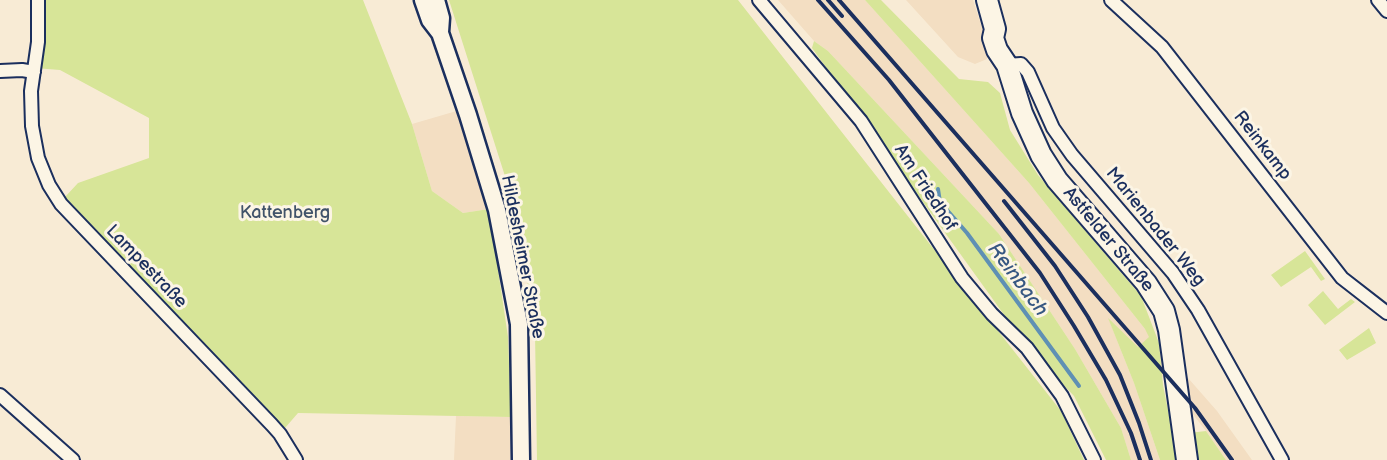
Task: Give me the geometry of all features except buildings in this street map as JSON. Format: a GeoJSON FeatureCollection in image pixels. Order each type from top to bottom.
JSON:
{"type":"FeatureCollection","features":[{"type":"Feature","properties":{"kind":"main road","name":"Hildesheimer Straße"},"geometry":{"type":"LineString","coordinates":[[423,0],[430,20],[440,33],[484,162],[497,210],[519,324],[521,460]]}},
{"type":"Feature","properties":{"kind":"main road","name":"Hildesheimer Straße"},"geometry":{"type":"LineString","coordinates":[[436,0],[441,18],[440,33]]}},
{"type":"Feature","properties":{"kind":"main road","name":"Astfelder Straße"},"geometry":{"type":"LineString","coordinates":[[987,0],[995,29],[1004,36],[1006,41],[1007,65],[1022,113],[1041,155],[1057,180],[1146,283],[1164,311],[1187,460]]}},
{"type":"Feature","properties":{"kind":"street","name":"Lampestraße"},"geometry":{"type":"LineString","coordinates":[[38,0],[38,42],[31,110],[38,158],[49,184],[61,204],[272,424],[296,460]]}},
{"type":"Feature","properties":{"kind":"street","name":"Am Friedhof"},"geometry":{"type":"LineString","coordinates":[[759,0],[861,121],[962,278],[992,314],[1027,348],[1041,367],[1062,396],[1094,460]]}},
{"type":"Feature","properties":{"kind":"street","name":"Reinkamp"},"geometry":{"type":"LineString","coordinates":[[1111,0],[1162,47],[1342,278],[1387,313]]}},
{"type":"Feature","properties":{"kind":"street"},"geometry":{"type":"LineString","coordinates":[[1378,0],[1387,11]]}},
{"type":"Feature","properties":{"kind":"street","name":"Marienbader Weg"},"geometry":{"type":"LineString","coordinates":[[1007,65],[1021,64],[1028,72],[1053,128],[1072,155],[1173,273],[1198,310],[1282,460]]}},
{"type":"Feature","properties":{"kind":"street"},"geometry":{"type":"LineString","coordinates":[[0,71],[34,72]]}},
{"type":"Feature","properties":{"kind":"street"},"geometry":{"type":"LineString","coordinates":[[0,395],[73,460]]}},
{"type":"Feature","properties":{"kind":"shaded area"},"geometry":{"type":"Polygon","coordinates":[[[778,0],[865,0],[1029,183],[1145,329],[1217,411],[1252,460],[1226,460],[1168,383],[1109,320],[1134,383],[1160,460],[1131,460],[1121,428],[1075,349],[999,234],[828,51],[814,41],[778,0]]]}},
{"type":"Feature","properties":{"kind":"shaded area"},"geometry":{"type":"Polygon","coordinates":[[[906,0],[973,0],[986,40],[987,59],[975,64],[958,57],[906,0]]]}},
{"type":"Feature","properties":{"kind":"shaded area"},"geometry":{"type":"Polygon","coordinates":[[[460,110],[489,209],[463,213],[432,191],[412,124],[460,110]]]}},
{"type":"Feature","properties":{"kind":"shaded area"},"geometry":{"type":"Polygon","coordinates":[[[456,416],[511,417],[510,460],[454,460],[456,416]]]}},
{"type":"Feature","properties":{"kind":"green space","name":"Kattenberg"},"geometry":{"type":"Polygon","coordinates":[[[40,0],[363,0],[412,124],[432,191],[463,213],[489,209],[508,337],[511,417],[298,413],[285,428],[65,197],[78,183],[149,158],[149,118],[60,70],[35,68],[40,0]]]}},
{"type":"Feature","properties":{"kind":"green space"},"geometry":{"type":"Polygon","coordinates":[[[449,0],[738,0],[1061,411],[1084,460],[537,460],[535,332],[522,247],[504,173],[449,0]]]}},
{"type":"Feature","properties":{"kind":"green space"},"geometry":{"type":"Polygon","coordinates":[[[865,0],[881,0],[959,79],[988,82],[1000,93],[1010,130],[1038,175],[1141,296],[1159,343],[1163,385],[1178,460],[1160,460],[1134,383],[1108,318],[1138,347],[1149,337],[1145,329],[1029,183],[865,0]]]}},
{"type":"Feature","properties":{"kind":"green space"},"geometry":{"type":"Polygon","coordinates":[[[814,41],[828,51],[999,234],[1075,349],[1121,428],[1131,460],[1106,460],[1074,396],[1028,348],[812,48],[814,41]]]}},
{"type":"Feature","properties":{"kind":"green space"},"geometry":{"type":"Polygon","coordinates":[[[1305,251],[1325,279],[1321,281],[1311,267],[1281,287],[1271,275],[1305,251]]]}},
{"type":"Feature","properties":{"kind":"green space"},"geometry":{"type":"Polygon","coordinates":[[[1323,291],[1338,309],[1351,299],[1355,302],[1325,325],[1308,305],[1323,291]]]}},
{"type":"Feature","properties":{"kind":"green space"},"geometry":{"type":"Polygon","coordinates":[[[1369,328],[1376,343],[1347,360],[1339,350],[1369,328]]]}},
{"type":"Feature","properties":{"kind":"green space"},"geometry":{"type":"Polygon","coordinates":[[[1206,431],[1226,460],[1196,460],[1189,433],[1206,431]]]}},
{"type":"Feature","properties":{"kind":"waterway","name":"Reinbach"},"geometry":{"type":"LineString","coordinates":[[938,189],[940,202],[967,233],[1079,386]]}},
{"type":"Feature","properties":{"kind":"railway"},"geometry":{"type":"LineString","coordinates":[[818,0],[889,80],[1040,273],[1106,380],[1131,433],[1140,460]]}},
{"type":"Feature","properties":{"kind":"railway"},"geometry":{"type":"LineString","coordinates":[[828,0],[842,16]]}},
{"type":"Feature","properties":{"kind":"railway"},"geometry":{"type":"LineString","coordinates":[[839,0],[1195,408],[1232,460]]}},
{"type":"Feature","properties":{"kind":"railway"},"geometry":{"type":"LineString","coordinates":[[1004,201],[1055,266],[1088,317],[1120,375],[1151,460]]}}]}
